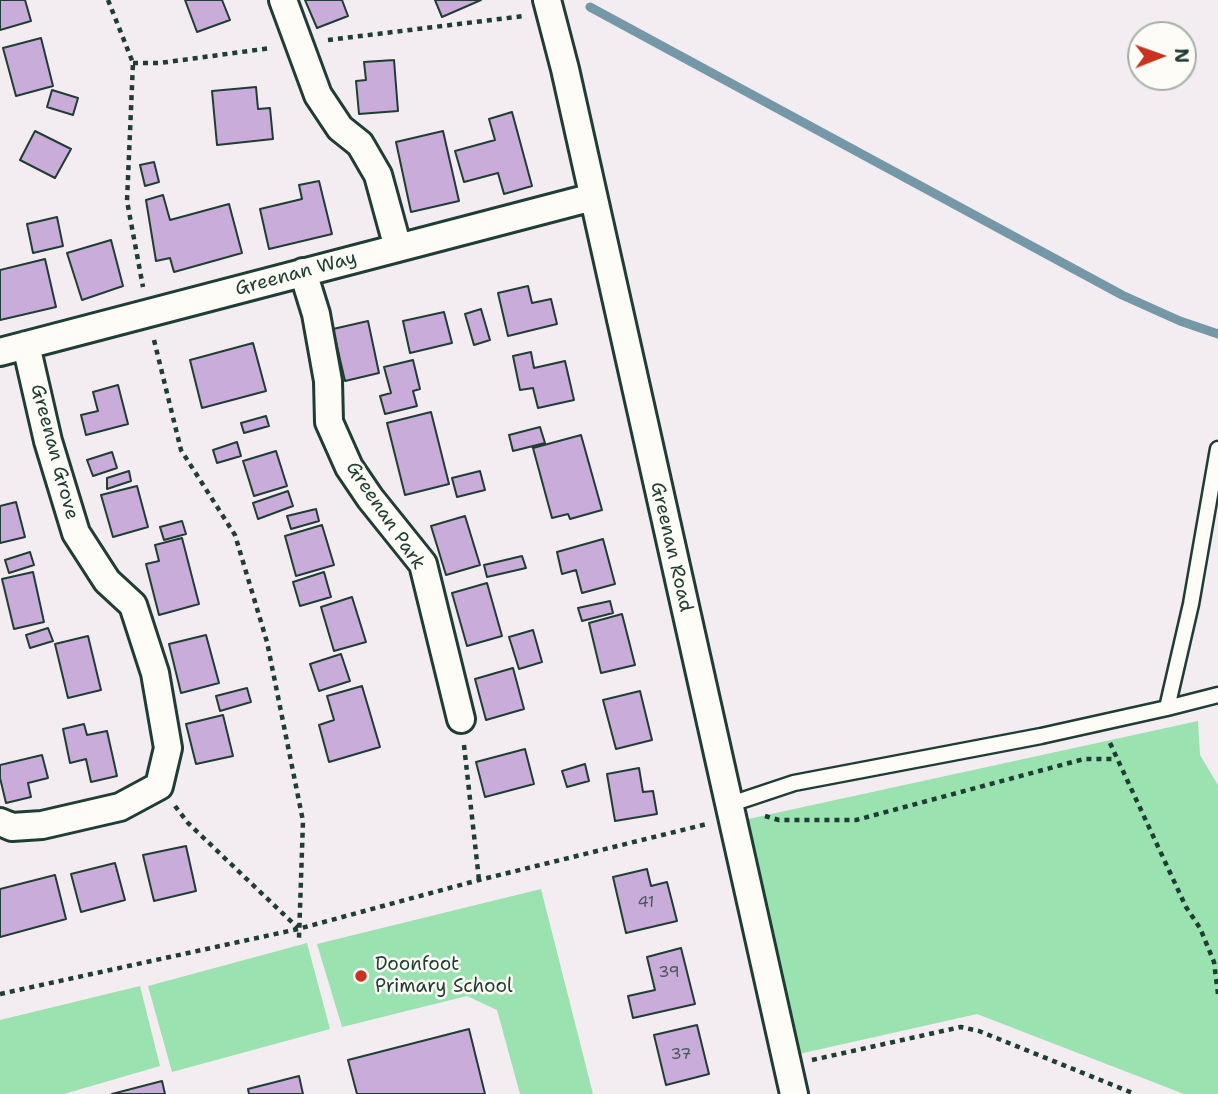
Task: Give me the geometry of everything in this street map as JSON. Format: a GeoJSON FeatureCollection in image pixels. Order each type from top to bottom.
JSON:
{"type":"FeatureCollection","features":[{"type":"Feature","properties":{"kind":"street"},"geometry":{"type":"LineString","coordinates":[[283,0],[318,95],[340,128],[360,144],[378,175],[398,248]]}},
{"type":"Feature","properties":{"kind":"street","name":"Greenan Road"},"geometry":{"type":"LineString","coordinates":[[549,6],[735,807],[794,1094]]}},
{"type":"Feature","properties":{"kind":"street","name":"Greenan Way"},"geometry":{"type":"LineString","coordinates":[[0,352],[593,197]]}},
{"type":"Feature","properties":{"kind":"street","name":"Greenan Park"},"geometry":{"type":"LineString","coordinates":[[303,272],[316,314],[328,381],[329,422],[349,467],[370,498],[423,564],[461,719]]}},
{"type":"Feature","properties":{"kind":"street","name":"Greenan Grove"},"geometry":{"type":"LineString","coordinates":[[26,345],[48,441],[76,533],[107,581],[133,605],[155,673],[169,748],[159,786]]}},
{"type":"Feature","properties":{"kind":"street"},"geometry":{"type":"LineString","coordinates":[[0,822],[12,827],[42,825],[120,807],[159,786]]}},
{"type":"Feature","properties":{"kind":"lane"},"geometry":{"type":"LineString","coordinates":[[1167,708],[1191,604],[1218,457]]}},
{"type":"Feature","properties":{"kind":"lane"},"geometry":{"type":"LineString","coordinates":[[735,807],[794,783],[1041,736],[1218,695]]}},
{"type":"Feature","properties":{"kind":"path"},"geometry":{"type":"LineString","coordinates":[[108,0],[133,63],[127,201],[148,313],[181,450],[235,535],[267,642],[303,821],[299,938]]}},
{"type":"Feature","properties":{"kind":"path"},"geometry":{"type":"LineString","coordinates":[[133,63],[160,63],[299,44],[549,6]]}},
{"type":"Feature","properties":{"kind":"path"},"geometry":{"type":"LineString","coordinates":[[461,719],[479,880]]}},
{"type":"Feature","properties":{"kind":"path"},"geometry":{"type":"LineString","coordinates":[[0,995],[299,929],[735,807],[779,820],[856,820],[1084,760],[1116,759],[1155,836],[1186,907],[1200,928],[1214,962],[1218,994]]}},
{"type":"Feature","properties":{"kind":"path"},"geometry":{"type":"LineString","coordinates":[[159,786],[188,823],[299,929]]}},
{"type":"Feature","properties":{"kind":"path"},"geometry":{"type":"LineString","coordinates":[[788,1066],[961,1027],[979,1031],[1135,1094]]}},
{"type":"Feature","properties":{"kind":"green space"},"geometry":{"type":"Polygon","coordinates":[[[1198,721],[1200,755],[1218,785],[1218,1094],[1184,1094],[977,1014],[790,1056],[739,821],[1198,721]]]}},
{"type":"Feature","properties":{"kind":"green space"},"geometry":{"type":"Polygon","coordinates":[[[541,889],[593,1094],[520,1094],[497,1010],[467,996],[342,1027],[317,944],[541,889]]]}},
{"type":"Feature","properties":{"kind":"green space"},"geometry":{"type":"Polygon","coordinates":[[[307,943],[330,1029],[172,1072],[148,986],[307,943]]]}},
{"type":"Feature","properties":{"kind":"green space"},"geometry":{"type":"Polygon","coordinates":[[[140,986],[160,1066],[64,1094],[0,1094],[0,1020],[140,986]]]}},
{"type":"Feature","properties":{"kind":"building"},"geometry":{"type":"Polygon","coordinates":[[[0,0],[25,0],[31,21],[0,30],[0,0]]]}},
{"type":"Feature","properties":{"kind":"building"},"geometry":{"type":"Polygon","coordinates":[[[185,0],[222,0],[230,20],[197,32],[185,0]]]}},
{"type":"Feature","properties":{"kind":"building"},"geometry":{"type":"Polygon","coordinates":[[[305,0],[342,0],[348,16],[317,28],[305,0]]]}},
{"type":"Feature","properties":{"kind":"building"},"geometry":{"type":"Polygon","coordinates":[[[435,0],[481,0],[442,17],[435,0]]]}},
{"type":"Feature","properties":{"kind":"building"},"geometry":{"type":"Polygon","coordinates":[[[41,38],[53,86],[16,96],[3,48],[41,38]]]}},
{"type":"Feature","properties":{"kind":"building"},"geometry":{"type":"Polygon","coordinates":[[[394,60],[398,111],[359,114],[356,81],[366,80],[364,62],[394,60]]]}},
{"type":"Feature","properties":{"kind":"building"},"geometry":{"type":"Polygon","coordinates":[[[256,87],[258,109],[270,108],[273,139],[217,145],[212,91],[256,87]]]}},
{"type":"Feature","properties":{"kind":"building"},"geometry":{"type":"Polygon","coordinates":[[[52,90],[78,98],[73,115],[47,107],[52,90]]]}},
{"type":"Feature","properties":{"kind":"building"},"geometry":{"type":"Polygon","coordinates":[[[512,112],[532,186],[504,194],[498,173],[464,182],[455,151],[495,140],[489,119],[512,112]]]}},
{"type":"Feature","properties":{"kind":"building"},"geometry":{"type":"Polygon","coordinates":[[[35,131],[71,149],[55,178],[20,160],[35,131]]]}},
{"type":"Feature","properties":{"kind":"building"},"geometry":{"type":"Polygon","coordinates":[[[443,131],[459,201],[411,212],[396,142],[443,131]]]}},
{"type":"Feature","properties":{"kind":"building"},"geometry":{"type":"Polygon","coordinates":[[[154,162],[159,182],[145,186],[140,165],[154,162]]]}},
{"type":"Feature","properties":{"kind":"building"},"geometry":{"type":"Polygon","coordinates":[[[319,181],[332,234],[269,249],[260,209],[302,199],[299,185],[319,181]]]}},
{"type":"Feature","properties":{"kind":"building"},"geometry":{"type":"Polygon","coordinates":[[[163,195],[170,220],[229,204],[242,253],[174,272],[170,258],[156,261],[146,200],[163,195]]]}},
{"type":"Feature","properties":{"kind":"building"},"geometry":{"type":"Polygon","coordinates":[[[57,217],[63,246],[33,253],[27,224],[57,217]]]}},
{"type":"Feature","properties":{"kind":"building"},"geometry":{"type":"Polygon","coordinates":[[[111,240],[123,286],[82,300],[67,253],[111,240]]]}},
{"type":"Feature","properties":{"kind":"building"},"geometry":{"type":"Polygon","coordinates":[[[45,259],[56,307],[0,320],[0,270],[45,259]]]}},
{"type":"Feature","properties":{"kind":"building"},"geometry":{"type":"Polygon","coordinates":[[[528,286],[532,303],[551,299],[557,324],[508,336],[498,293],[528,286]]]}},
{"type":"Feature","properties":{"kind":"building"},"geometry":{"type":"Polygon","coordinates":[[[481,309],[490,340],[474,345],[465,314],[481,309]]]}},
{"type":"Feature","properties":{"kind":"building"},"geometry":{"type":"Polygon","coordinates":[[[444,312],[452,343],[410,353],[403,321],[444,312]]]}},
{"type":"Feature","properties":{"kind":"building"},"geometry":{"type":"Polygon","coordinates":[[[368,321],[379,373],[345,381],[333,329],[368,321]]]}},
{"type":"Feature","properties":{"kind":"building"},"geometry":{"type":"Polygon","coordinates":[[[253,343],[266,391],[202,408],[190,360],[253,343]]]}},
{"type":"Feature","properties":{"kind":"building"},"geometry":{"type":"Polygon","coordinates":[[[531,352],[534,368],[565,361],[574,400],[538,408],[533,388],[520,390],[513,356],[531,352]]]}},
{"type":"Feature","properties":{"kind":"building"},"geometry":{"type":"Polygon","coordinates":[[[413,360],[420,389],[413,391],[417,406],[385,414],[380,396],[391,393],[384,367],[413,360]]]}},
{"type":"Feature","properties":{"kind":"building"},"geometry":{"type":"Polygon","coordinates":[[[118,385],[128,424],[86,435],[81,415],[98,411],[93,392],[118,385]]]}},
{"type":"Feature","properties":{"kind":"building"},"geometry":{"type":"Polygon","coordinates":[[[431,412],[449,484],[405,495],[387,423],[431,412]]]}},
{"type":"Feature","properties":{"kind":"building"},"geometry":{"type":"Polygon","coordinates":[[[266,416],[269,426],[244,433],[241,423],[266,416]]]}},
{"type":"Feature","properties":{"kind":"building"},"geometry":{"type":"Polygon","coordinates":[[[540,427],[545,443],[513,451],[509,435],[540,427]]]}},
{"type":"Feature","properties":{"kind":"building"},"geometry":{"type":"Polygon","coordinates":[[[581,435],[602,510],[570,519],[568,514],[552,518],[533,448],[581,435]]]}},
{"type":"Feature","properties":{"kind":"building"},"geometry":{"type":"Polygon","coordinates":[[[237,442],[241,456],[217,463],[213,450],[237,442]]]}},
{"type":"Feature","properties":{"kind":"building"},"geometry":{"type":"Polygon","coordinates":[[[276,451],[287,486],[254,496],[243,461],[276,451]]]}},
{"type":"Feature","properties":{"kind":"building"},"geometry":{"type":"Polygon","coordinates":[[[112,452],[117,468],[93,476],[87,460],[112,452]]]}},
{"type":"Feature","properties":{"kind":"building"},"geometry":{"type":"Polygon","coordinates":[[[129,471],[131,481],[107,489],[107,478],[129,471]]]}},
{"type":"Feature","properties":{"kind":"building"},"geometry":{"type":"Polygon","coordinates":[[[480,471],[485,490],[457,497],[452,478],[480,471]]]}},
{"type":"Feature","properties":{"kind":"building"},"geometry":{"type":"Polygon","coordinates":[[[137,486],[148,527],[113,537],[101,495],[137,486]]]}},
{"type":"Feature","properties":{"kind":"building"},"geometry":{"type":"Polygon","coordinates":[[[288,491],[293,506],[258,519],[253,503],[288,491]]]}},
{"type":"Feature","properties":{"kind":"building"},"geometry":{"type":"Polygon","coordinates":[[[16,502],[25,537],[0,543],[0,506],[16,502]]]}},
{"type":"Feature","properties":{"kind":"building"},"geometry":{"type":"Polygon","coordinates":[[[316,509],[319,521],[291,529],[287,516],[316,509]]]}},
{"type":"Feature","properties":{"kind":"building"},"geometry":{"type":"Polygon","coordinates":[[[465,516],[480,565],[446,575],[431,526],[465,516]]]}},
{"type":"Feature","properties":{"kind":"building"},"geometry":{"type":"Polygon","coordinates":[[[182,521],[186,534],[164,540],[160,527],[182,521]]]}},
{"type":"Feature","properties":{"kind":"building"},"geometry":{"type":"Polygon","coordinates":[[[322,525],[334,565],[296,576],[285,536],[322,525]]]}},
{"type":"Feature","properties":{"kind":"building"},"geometry":{"type":"Polygon","coordinates":[[[182,538],[199,604],[159,615],[146,564],[159,561],[155,545],[182,538]]]}},
{"type":"Feature","properties":{"kind":"building"},"geometry":{"type":"Polygon","coordinates":[[[603,539],[615,584],[582,593],[576,570],[562,574],[557,552],[603,539]]]}},
{"type":"Feature","properties":{"kind":"building"},"geometry":{"type":"Polygon","coordinates":[[[30,552],[34,565],[9,573],[5,560],[30,552]]]}},
{"type":"Feature","properties":{"kind":"building"},"geometry":{"type":"Polygon","coordinates":[[[522,556],[526,568],[487,577],[484,565],[522,556]]]}},
{"type":"Feature","properties":{"kind":"building"},"geometry":{"type":"Polygon","coordinates":[[[33,572],[44,622],[14,629],[2,579],[33,572]]]}},
{"type":"Feature","properties":{"kind":"building"},"geometry":{"type":"Polygon","coordinates":[[[324,572],[331,597],[300,606],[293,582],[324,572]]]}},
{"type":"Feature","properties":{"kind":"building"},"geometry":{"type":"Polygon","coordinates":[[[487,583],[502,636],[467,646],[452,593],[487,583]]]}},
{"type":"Feature","properties":{"kind":"building"},"geometry":{"type":"Polygon","coordinates":[[[352,597],[366,642],[334,651],[321,607],[352,597]]]}},
{"type":"Feature","properties":{"kind":"building"},"geometry":{"type":"Polygon","coordinates":[[[610,601],[613,613],[582,621],[578,608],[610,601]]]}},
{"type":"Feature","properties":{"kind":"building"},"geometry":{"type":"Polygon","coordinates":[[[622,614],[635,665],[601,673],[589,623],[622,614]]]}},
{"type":"Feature","properties":{"kind":"building"},"geometry":{"type":"Polygon","coordinates":[[[48,628],[53,641],[30,648],[26,635],[48,628]]]}},
{"type":"Feature","properties":{"kind":"building"},"geometry":{"type":"Polygon","coordinates":[[[533,630],[542,662],[519,669],[509,637],[533,630]]]}},
{"type":"Feature","properties":{"kind":"building"},"geometry":{"type":"Polygon","coordinates":[[[206,635],[219,683],[181,693],[169,644],[206,635]]]}},
{"type":"Feature","properties":{"kind":"building"},"geometry":{"type":"Polygon","coordinates":[[[88,636],[101,690],[68,698],[55,644],[88,636]]]}},
{"type":"Feature","properties":{"kind":"building"},"geometry":{"type":"Polygon","coordinates":[[[341,654],[350,681],[319,691],[310,664],[341,654]]]}},
{"type":"Feature","properties":{"kind":"building"},"geometry":{"type":"Polygon","coordinates":[[[513,668],[524,709],[486,720],[475,679],[513,668]]]}},
{"type":"Feature","properties":{"kind":"building"},"geometry":{"type":"Polygon","coordinates":[[[362,686],[380,747],[329,762],[319,725],[334,720],[327,696],[362,686]]]}},
{"type":"Feature","properties":{"kind":"building"},"geometry":{"type":"Polygon","coordinates":[[[247,688],[251,702],[220,711],[216,696],[247,688]]]}},
{"type":"Feature","properties":{"kind":"building"},"geometry":{"type":"Polygon","coordinates":[[[640,691],[652,740],[616,749],[603,700],[640,691]]]}},
{"type":"Feature","properties":{"kind":"building"},"geometry":{"type":"Polygon","coordinates":[[[223,715],[233,756],[196,764],[186,724],[223,715]]]}},
{"type":"Feature","properties":{"kind":"building"},"geometry":{"type":"Polygon","coordinates":[[[84,724],[87,735],[107,731],[117,776],[91,782],[86,759],[70,763],[63,729],[84,724]]]}},
{"type":"Feature","properties":{"kind":"building"},"geometry":{"type":"Polygon","coordinates":[[[525,749],[534,784],[485,797],[476,762],[525,749]]]}},
{"type":"Feature","properties":{"kind":"building"},"geometry":{"type":"Polygon","coordinates":[[[42,755],[48,778],[28,783],[31,797],[6,803],[0,765],[42,755]]]}},
{"type":"Feature","properties":{"kind":"building"},"geometry":{"type":"Polygon","coordinates":[[[585,764],[589,781],[567,787],[562,771],[585,764]]]}},
{"type":"Feature","properties":{"kind":"building"},"geometry":{"type":"Polygon","coordinates":[[[639,768],[643,792],[653,791],[657,814],[615,821],[607,774],[639,768]]]}},
{"type":"Feature","properties":{"kind":"building"},"geometry":{"type":"Polygon","coordinates":[[[186,846],[196,891],[154,901],[143,855],[186,846]]]}},
{"type":"Feature","properties":{"kind":"building"},"geometry":{"type":"Polygon","coordinates":[[[115,863],[125,900],[81,912],[71,874],[115,863]]]}},
{"type":"Feature","properties":{"kind":"building"},"geometry":{"type":"Polygon","coordinates":[[[647,869],[651,886],[667,882],[677,921],[626,933],[613,877],[647,869]]]}},
{"type":"Feature","properties":{"kind":"building"},"geometry":{"type":"Polygon","coordinates":[[[55,875],[66,919],[0,937],[0,889],[55,875]]]}},
{"type":"Feature","properties":{"kind":"building"},"geometry":{"type":"Polygon","coordinates":[[[681,948],[695,1004],[633,1018],[628,996],[655,990],[647,957],[681,948]]]}},
{"type":"Feature","properties":{"kind":"building"},"geometry":{"type":"Polygon","coordinates":[[[697,1025],[709,1074],[666,1085],[654,1035],[697,1025]]]}},
{"type":"Feature","properties":{"kind":"building"},"geometry":{"type":"Polygon","coordinates":[[[469,1029],[485,1094],[357,1094],[348,1060],[469,1029]]]}},
{"type":"Feature","properties":{"kind":"building"},"geometry":{"type":"Polygon","coordinates":[[[299,1076],[303,1094],[249,1094],[248,1089],[299,1076]]]}},
{"type":"Feature","properties":{"kind":"building"},"geometry":{"type":"Polygon","coordinates":[[[162,1081],[165,1094],[112,1094],[162,1081]]]}},
{"type":"Feature","properties":{"kind":"waterway"},"geometry":{"type":"LineString","coordinates":[[590,7],[1122,295],[1180,321],[1218,334]]}},
{"type":"Feature","properties":{"kind":"place","name":"Doonfoot Primary School"},"geometry":{"type":"Point","coordinates":[361,976]}}]}
